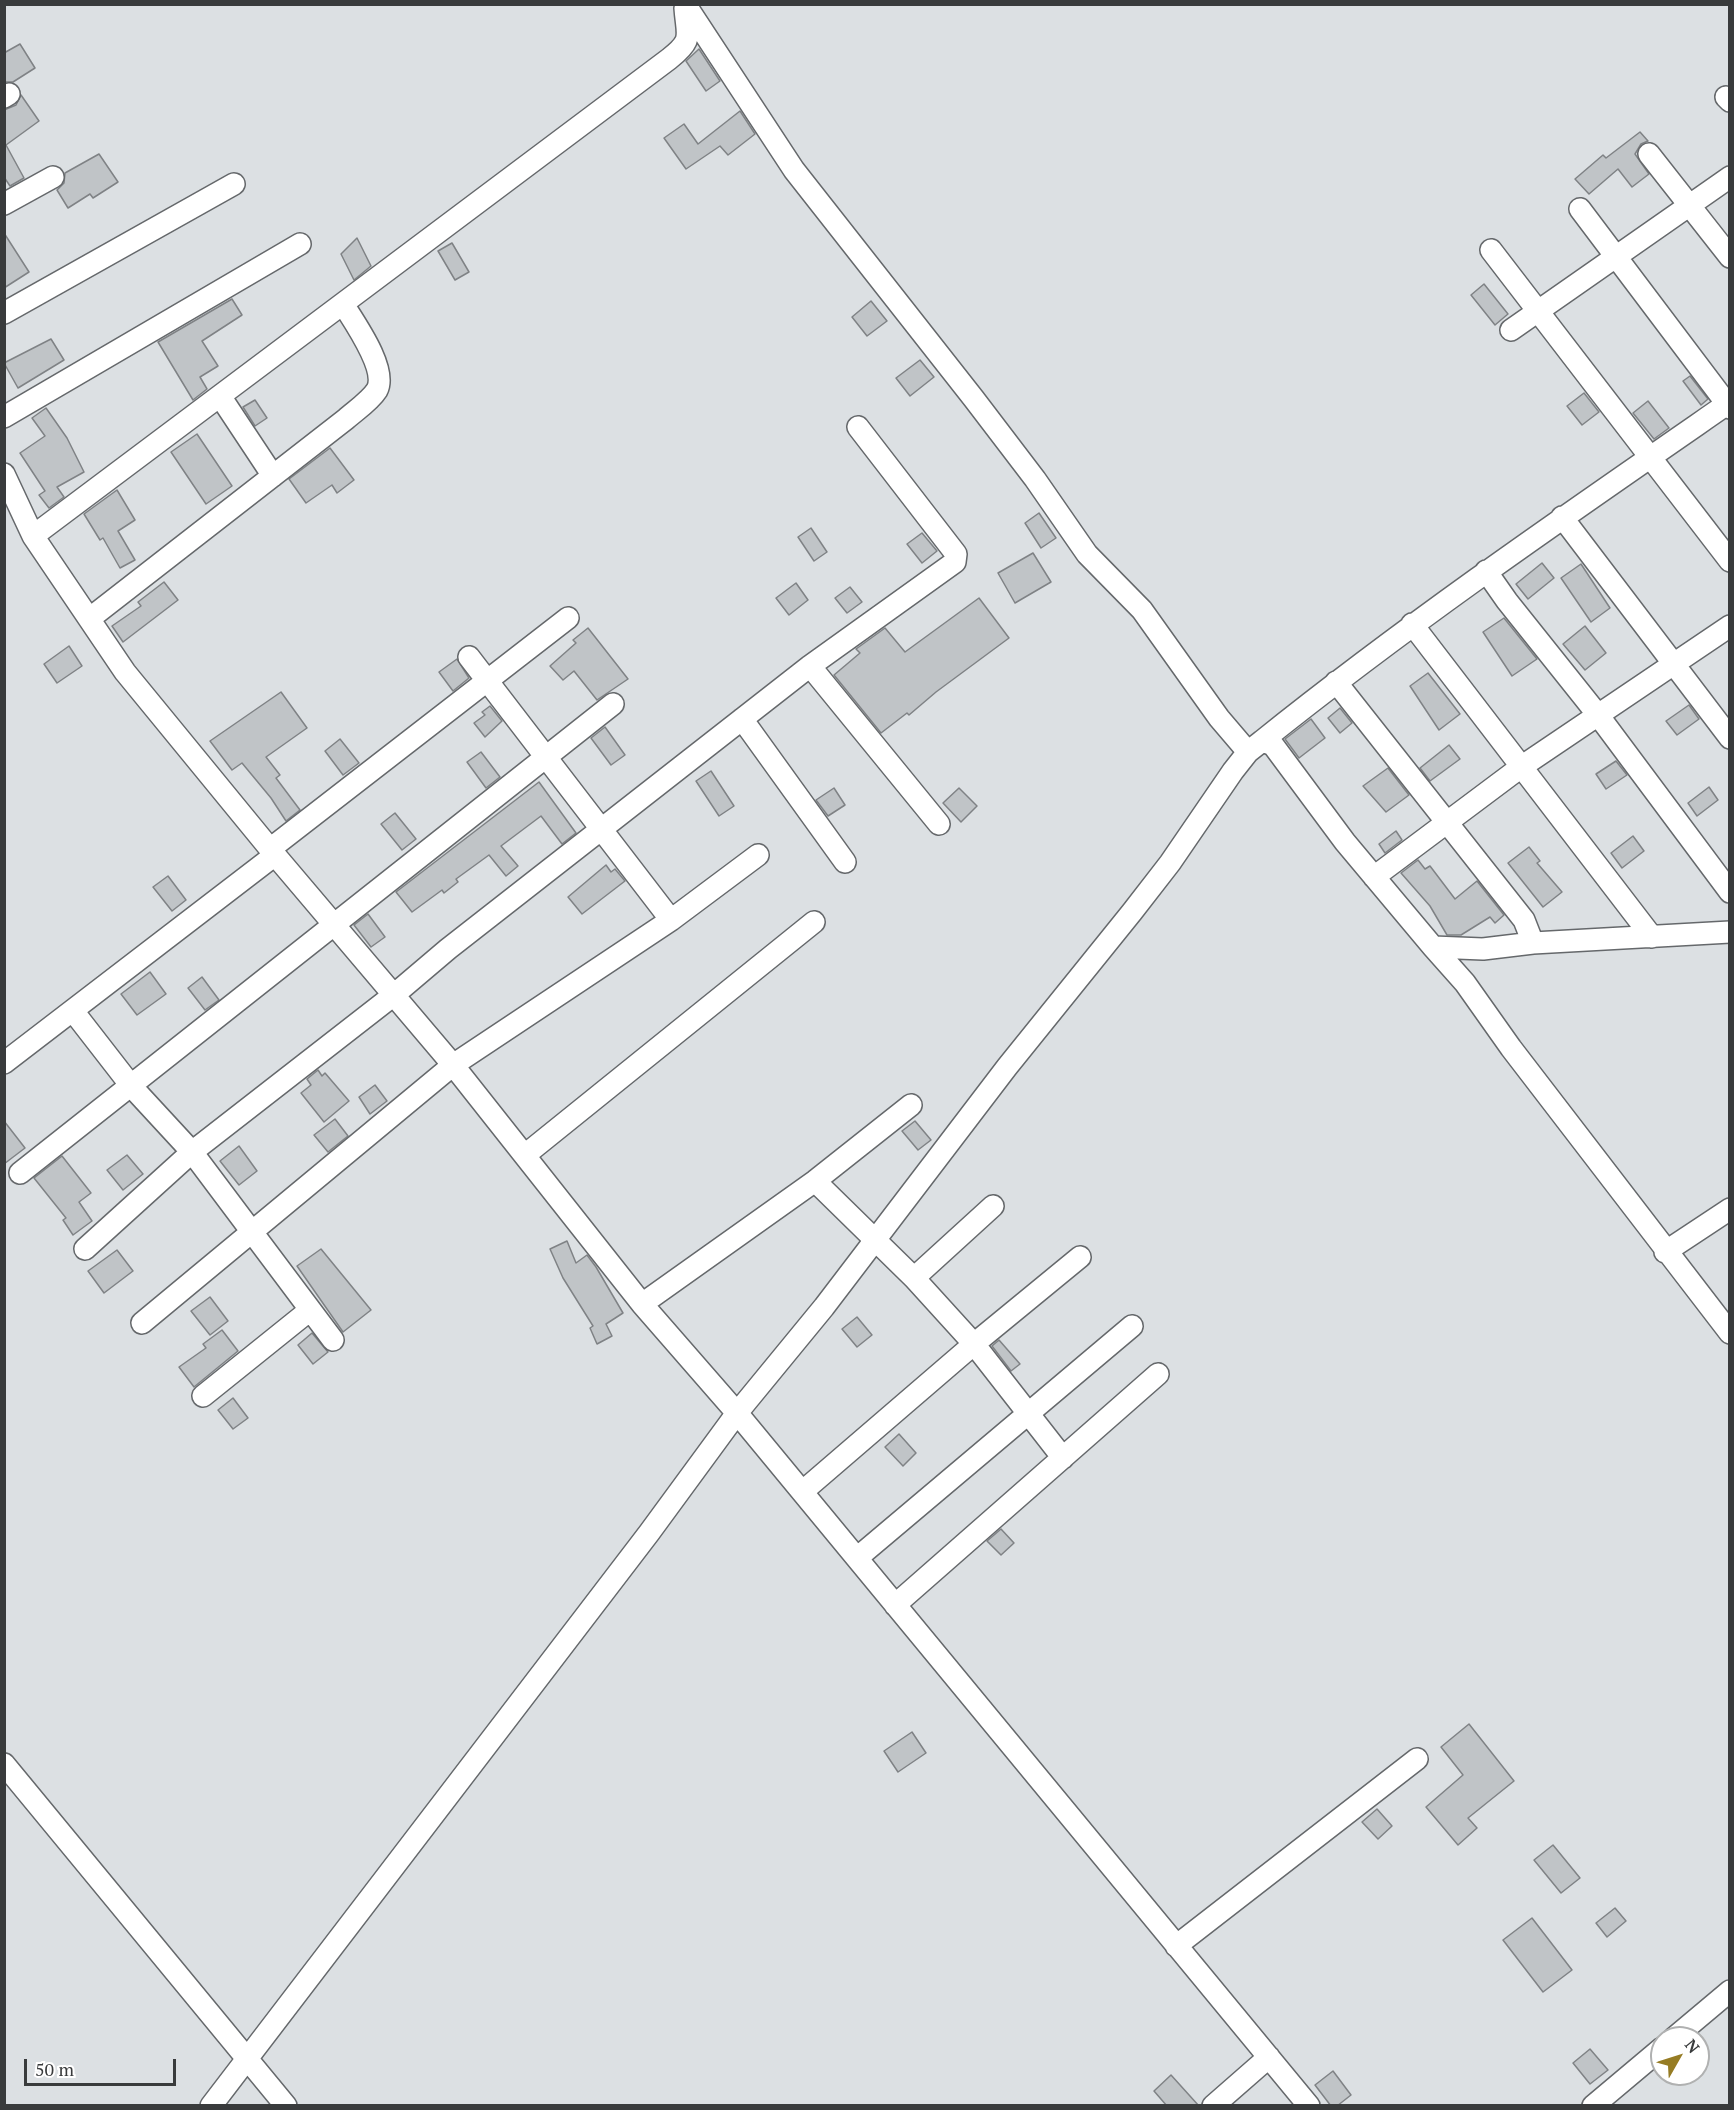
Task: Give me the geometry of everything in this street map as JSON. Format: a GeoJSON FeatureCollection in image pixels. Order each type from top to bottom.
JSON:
{"type":"FeatureCollection","features":[{"type":"Feature","properties":{"kind":"street"},"geometry":{"type":"LineString","coordinates":[[33,536],[682,49],[689,37],[685,5]]}},
{"type":"Feature","properties":{"kind":"street"},"geometry":{"type":"LineString","coordinates":[[685,5],[794,170],[995,425],[1087,554],[1142,610],[1219,718],[1255,747],[1273,745],[1374,877],[1465,983],[1511,1048],[1729,1333]]}},
{"type":"Feature","properties":{"kind":"street"},"geometry":{"type":"LineString","coordinates":[[1649,154],[1730,257]]}},
{"type":"Feature","properties":{"kind":"street"},"geometry":{"type":"LineString","coordinates":[[4,204],[53,177]]}},
{"type":"Feature","properties":{"kind":"street"},"geometry":{"type":"LineString","coordinates":[[1511,330],[1730,177]]}},
{"type":"Feature","properties":{"kind":"street"},"geometry":{"type":"LineString","coordinates":[[4,313],[234,184]]}},
{"type":"Feature","properties":{"kind":"street"},"geometry":{"type":"LineString","coordinates":[[211,2106],[649,1533],[737,1413],[824,1307],[1007,1067],[1164,872],[1255,747],[1412,624],[1562,517],[1729,405],[1580,209]]}},
{"type":"Feature","properties":{"kind":"street"},"geometry":{"type":"LineString","coordinates":[[4,417],[300,244]]}},
{"type":"Feature","properties":{"kind":"street"},"geometry":{"type":"LineString","coordinates":[[1491,250],[1730,561]]}},
{"type":"Feature","properties":{"kind":"street"},"geometry":{"type":"LineString","coordinates":[[88,619],[346,419],[377,389],[379,376],[376,367],[364,338],[343,304]]}},
{"type":"Feature","properties":{"kind":"street"},"geometry":{"type":"LineString","coordinates":[[220,396],[273,476]]}},
{"type":"Feature","properties":{"kind":"street"},"geometry":{"type":"LineString","coordinates":[[85,1249],[192,1152],[742,718],[957,559],[956,554],[858,427]]}},
{"type":"Feature","properties":{"kind":"street"},"geometry":{"type":"LineString","coordinates":[[4,474],[33,536],[125,672],[272,852],[395,994],[642,1304],[737,1413],[1310,2106]]}},
{"type":"Feature","properties":{"kind":"street"},"geometry":{"type":"LineString","coordinates":[[1562,517],[1730,738]]}},
{"type":"Feature","properties":{"kind":"street"},"geometry":{"type":"LineString","coordinates":[[1486,571],[1507,602],[1598,715],[1730,892]]}},
{"type":"Feature","properties":{"kind":"street"},"geometry":{"type":"LineString","coordinates":[[4,1063],[73,1011],[486,680],[568,618]]}},
{"type":"Feature","properties":{"kind":"street"},"geometry":{"type":"LineString","coordinates":[[1412,624],[1652,937]]}},
{"type":"Feature","properties":{"kind":"street"},"geometry":{"type":"LineString","coordinates":[[1374,877],[1521,767],[1671,663],[1730,626]]}},
{"type":"Feature","properties":{"kind":"street"},"geometry":{"type":"LineString","coordinates":[[469,657],[671,920]]}},
{"type":"Feature","properties":{"kind":"street"},"geometry":{"type":"LineString","coordinates":[[810,666],[939,824]]}},
{"type":"Feature","properties":{"kind":"street"},"geometry":{"type":"LineString","coordinates":[[1336,682],[1524,920],[1533,943]]}},
{"type":"Feature","properties":{"kind":"street"},"geometry":{"type":"LineString","coordinates":[[20,1173],[132,1087],[613,704]]}},
{"type":"Feature","properties":{"kind":"street"},"geometry":{"type":"LineString","coordinates":[[742,718],[845,862]]}},
{"type":"Feature","properties":{"kind":"street"},"geometry":{"type":"LineString","coordinates":[[142,1323],[453,1065],[671,920],[758,855]]}},
{"type":"Feature","properties":{"kind":"street"},"geometry":{"type":"LineString","coordinates":[[525,1155],[814,922]]}},
{"type":"Feature","properties":{"kind":"street"},"geometry":{"type":"LineString","coordinates":[[1432,947],[1483,949],[1533,943],[1730,932]]}},
{"type":"Feature","properties":{"kind":"street"},"geometry":{"type":"LineString","coordinates":[[73,1011],[132,1087],[192,1152],[333,1340]]}},
{"type":"Feature","properties":{"kind":"street"},"geometry":{"type":"LineString","coordinates":[[642,1304],[815,1181],[911,1106]]}},
{"type":"Feature","properties":{"kind":"street"},"geometry":{"type":"LineString","coordinates":[[815,1181],[914,1278],[974,1344],[1062,1458]]}},
{"type":"Feature","properties":{"kind":"street"},"geometry":{"type":"LineString","coordinates":[[914,1278],[993,1206]]}},
{"type":"Feature","properties":{"kind":"street"},"geometry":{"type":"LineString","coordinates":[[1665,1252],[1730,1209]]}},
{"type":"Feature","properties":{"kind":"street"},"geometry":{"type":"LineString","coordinates":[[802,1492],[974,1344],[1080,1257]]}},
{"type":"Feature","properties":{"kind":"street"},"geometry":{"type":"LineString","coordinates":[[203,1396],[310,1310]]}},
{"type":"Feature","properties":{"kind":"street"},"geometry":{"type":"LineString","coordinates":[[857,1558],[1131,1326]]}},
{"type":"Feature","properties":{"kind":"street"},"geometry":{"type":"LineString","coordinates":[[895,1605],[1158,1374]]}},
{"type":"Feature","properties":{"kind":"street"},"geometry":{"type":"LineString","coordinates":[[1176,1946],[1417,1759]]}},
{"type":"Feature","properties":{"kind":"street"},"geometry":{"type":"LineString","coordinates":[[4,1764],[286,2106]]}},
{"type":"Feature","properties":{"kind":"street"},"geometry":{"type":"LineString","coordinates":[[1688,2026],[1730,1991]]}},
{"type":"Feature","properties":{"kind":"street"},"geometry":{"type":"LineString","coordinates":[[1213,2106],[1269,2057]]}},
{"type":"Feature","properties":{"kind":"street"},"geometry":{"type":"LineString","coordinates":[[1593,2106],[1650,2058]]}},
{"type":"Feature","properties":{"kind":"building"},"geometry":{"type":"Polygon","coordinates":[[[20,44],[35,68],[13,82],[4,82],[4,53],[20,44]]]}},
{"type":"Feature","properties":{"kind":"building"},"geometry":{"type":"Polygon","coordinates":[[[699,49],[720,81],[706,91],[686,61],[699,49]]]}},
{"type":"Feature","properties":{"kind":"building"},"geometry":{"type":"Polygon","coordinates":[[[21,95],[39,121],[6,145],[24,178],[10,186],[4,177],[4,110],[16,105],[21,95]]]}},
{"type":"Feature","properties":{"kind":"building"},"geometry":{"type":"Polygon","coordinates":[[[740,111],[755,134],[728,155],[720,146],[686,169],[664,138],[684,124],[698,144],[740,111]]]}},
{"type":"Feature","properties":{"kind":"building"},"geometry":{"type":"Polygon","coordinates":[[[1640,132],[1648,141],[1641,144],[1635,154],[1649,174],[1632,187],[1618,169],[1589,194],[1575,179],[1603,155],[1606,158],[1640,132]]]}},
{"type":"Feature","properties":{"kind":"building"},"geometry":{"type":"Polygon","coordinates":[[[99,154],[118,182],[93,198],[90,194],[68,208],[57,190],[64,183],[65,173],[99,154]]]}},
{"type":"Feature","properties":{"kind":"building"},"geometry":{"type":"Polygon","coordinates":[[[4,233],[29,272],[4,288],[4,233]]]}},
{"type":"Feature","properties":{"kind":"building"},"geometry":{"type":"Polygon","coordinates":[[[357,238],[371,266],[354,280],[341,254],[357,238]]]}},
{"type":"Feature","properties":{"kind":"building"},"geometry":{"type":"Polygon","coordinates":[[[452,243],[469,272],[455,280],[438,251],[452,243]]]}},
{"type":"Feature","properties":{"kind":"building"},"geometry":{"type":"Polygon","coordinates":[[[1484,284],[1508,314],[1495,325],[1471,295],[1484,284]]]}},
{"type":"Feature","properties":{"kind":"building"},"geometry":{"type":"Polygon","coordinates":[[[232,299],[242,315],[202,341],[218,366],[200,377],[207,389],[193,400],[158,342],[232,299]]]}},
{"type":"Feature","properties":{"kind":"building"},"geometry":{"type":"Polygon","coordinates":[[[871,301],[887,321],[867,336],[852,317],[871,301]]]}},
{"type":"Feature","properties":{"kind":"building"},"geometry":{"type":"Polygon","coordinates":[[[51,339],[64,360],[18,388],[4,363],[51,339]]]}},
{"type":"Feature","properties":{"kind":"building"},"geometry":{"type":"Polygon","coordinates":[[[920,360],[934,377],[910,396],[896,378],[920,360]]]}},
{"type":"Feature","properties":{"kind":"building"},"geometry":{"type":"Polygon","coordinates":[[[1690,376],[1708,399],[1701,405],[1683,381],[1690,376]]]}},
{"type":"Feature","properties":{"kind":"building"},"geometry":{"type":"Polygon","coordinates":[[[1584,393],[1599,412],[1582,425],[1567,406],[1584,393]]]}},
{"type":"Feature","properties":{"kind":"building"},"geometry":{"type":"Polygon","coordinates":[[[255,400],[267,418],[255,426],[243,407],[255,400]]]}},
{"type":"Feature","properties":{"kind":"building"},"geometry":{"type":"Polygon","coordinates":[[[1648,401],[1669,428],[1654,439],[1633,413],[1648,401]]]}},
{"type":"Feature","properties":{"kind":"building"},"geometry":{"type":"Polygon","coordinates":[[[46,408],[67,438],[84,472],[57,487],[64,497],[49,508],[39,495],[45,491],[20,453],[45,436],[32,418],[46,408]]]}},
{"type":"Feature","properties":{"kind":"building"},"geometry":{"type":"Polygon","coordinates":[[[197,434],[232,486],[206,504],[171,452],[197,434]]]}},
{"type":"Feature","properties":{"kind":"building"},"geometry":{"type":"Polygon","coordinates":[[[330,448],[354,480],[337,493],[332,485],[306,503],[289,479],[330,448]]]}},
{"type":"Feature","properties":{"kind":"building"},"geometry":{"type":"Polygon","coordinates":[[[117,490],[135,520],[118,531],[135,560],[120,568],[103,538],[100,540],[84,514],[117,490]]]}},
{"type":"Feature","properties":{"kind":"building"},"geometry":{"type":"Polygon","coordinates":[[[1039,513],[1056,538],[1041,548],[1025,523],[1039,513]]]}},
{"type":"Feature","properties":{"kind":"building"},"geometry":{"type":"Polygon","coordinates":[[[811,528],[827,552],[814,561],[798,537],[811,528]]]}},
{"type":"Feature","properties":{"kind":"building"},"geometry":{"type":"Polygon","coordinates":[[[922,533],[937,551],[922,563],[907,544],[922,533]]]}},
{"type":"Feature","properties":{"kind":"building"},"geometry":{"type":"Polygon","coordinates":[[[1033,553],[1051,582],[1015,603],[998,573],[1033,553]]]}},
{"type":"Feature","properties":{"kind":"building"},"geometry":{"type":"Polygon","coordinates":[[[1542,563],[1554,578],[1528,599],[1516,584],[1542,563]]]}},
{"type":"Feature","properties":{"kind":"building"},"geometry":{"type":"Polygon","coordinates":[[[1581,564],[1610,608],[1591,622],[1561,578],[1581,564]]]}},
{"type":"Feature","properties":{"kind":"building"},"geometry":{"type":"Polygon","coordinates":[[[164,582],[178,600],[123,642],[112,626],[141,606],[138,602],[164,582]]]}},
{"type":"Feature","properties":{"kind":"building"},"geometry":{"type":"Polygon","coordinates":[[[796,583],[808,600],[789,615],[776,598],[796,583]]]}},
{"type":"Feature","properties":{"kind":"building"},"geometry":{"type":"Polygon","coordinates":[[[850,587],[862,602],[847,613],[835,598],[850,587]]]}},
{"type":"Feature","properties":{"kind":"building"},"geometry":{"type":"Polygon","coordinates":[[[979,598],[1009,638],[909,715],[907,713],[881,733],[834,675],[860,653],[856,649],[885,628],[905,652],[979,598]]]}},
{"type":"Feature","properties":{"kind":"building"},"geometry":{"type":"Polygon","coordinates":[[[1504,618],[1537,659],[1512,676],[1483,632],[1504,618]]]}},
{"type":"Feature","properties":{"kind":"building"},"geometry":{"type":"Polygon","coordinates":[[[1585,626],[1606,653],[1585,670],[1563,644],[1585,626]]]}},
{"type":"Feature","properties":{"kind":"building"},"geometry":{"type":"Polygon","coordinates":[[[588,628],[628,679],[597,700],[574,671],[563,680],[550,666],[576,643],[573,640],[588,628]]]}},
{"type":"Feature","properties":{"kind":"building"},"geometry":{"type":"Polygon","coordinates":[[[69,646],[82,666],[57,683],[44,664],[69,646]]]}},
{"type":"Feature","properties":{"kind":"building"},"geometry":{"type":"Polygon","coordinates":[[[457,659],[469,678],[453,691],[439,672],[457,659]]]}},
{"type":"Feature","properties":{"kind":"building"},"geometry":{"type":"Polygon","coordinates":[[[1428,673],[1460,714],[1439,730],[1410,686],[1428,673]]]}},
{"type":"Feature","properties":{"kind":"building"},"geometry":{"type":"Polygon","coordinates":[[[281,692],[307,728],[266,757],[280,775],[276,778],[300,810],[286,821],[271,798],[242,763],[232,770],[210,741],[281,692]]]}},
{"type":"Feature","properties":{"kind":"building"},"geometry":{"type":"Polygon","coordinates":[[[1689,705],[1699,719],[1677,735],[1666,721],[1689,705]]]}},
{"type":"Feature","properties":{"kind":"building"},"geometry":{"type":"Polygon","coordinates":[[[490,706],[502,721],[485,737],[474,723],[485,715],[482,712],[490,706]]]}},
{"type":"Feature","properties":{"kind":"building"},"geometry":{"type":"Polygon","coordinates":[[[1340,708],[1352,723],[1340,733],[1328,718],[1340,708]]]}},
{"type":"Feature","properties":{"kind":"building"},"geometry":{"type":"Polygon","coordinates":[[[1311,719],[1325,738],[1299,758],[1285,739],[1311,719]]]}},
{"type":"Feature","properties":{"kind":"building"},"geometry":{"type":"Polygon","coordinates":[[[605,727],[625,755],[611,765],[591,738],[605,727]]]}},
{"type":"Feature","properties":{"kind":"building"},"geometry":{"type":"Polygon","coordinates":[[[340,739],[359,763],[343,775],[325,751],[340,739]]]}},
{"type":"Feature","properties":{"kind":"building"},"geometry":{"type":"Polygon","coordinates":[[[1449,745],[1460,759],[1430,781],[1420,768],[1449,745]]]}},
{"type":"Feature","properties":{"kind":"building"},"geometry":{"type":"Polygon","coordinates":[[[481,752],[500,777],[486,788],[467,762],[481,752]]]}},
{"type":"Feature","properties":{"kind":"building"},"geometry":{"type":"Polygon","coordinates":[[[1616,761],[1627,775],[1606,789],[1596,774],[1616,761]]]}},
{"type":"Feature","properties":{"kind":"building"},"geometry":{"type":"Polygon","coordinates":[[[1388,768],[1409,795],[1386,812],[1363,786],[1388,768]]]}},
{"type":"Feature","properties":{"kind":"building"},"geometry":{"type":"Polygon","coordinates":[[[711,771],[734,806],[719,816],[696,781],[711,771]]]}},
{"type":"Feature","properties":{"kind":"building"},"geometry":{"type":"Polygon","coordinates":[[[539,782],[576,833],[562,844],[541,816],[501,846],[518,866],[506,876],[489,855],[456,879],[458,882],[444,893],[442,890],[412,912],[396,892],[539,782]]]}},
{"type":"Feature","properties":{"kind":"building"},"geometry":{"type":"Polygon","coordinates":[[[1709,787],[1718,800],[1697,816],[1688,803],[1709,787]]]}},
{"type":"Feature","properties":{"kind":"building"},"geometry":{"type":"Polygon","coordinates":[[[834,788],[845,805],[828,816],[816,800],[834,788]]]}},
{"type":"Feature","properties":{"kind":"building"},"geometry":{"type":"Polygon","coordinates":[[[959,788],[977,806],[961,822],[943,803],[959,788]]]}},
{"type":"Feature","properties":{"kind":"building"},"geometry":{"type":"Polygon","coordinates":[[[395,813],[416,839],[402,850],[381,824],[395,813]]]}},
{"type":"Feature","properties":{"kind":"building"},"geometry":{"type":"Polygon","coordinates":[[[1396,831],[1402,840],[1385,853],[1379,844],[1396,831]]]}},
{"type":"Feature","properties":{"kind":"building"},"geometry":{"type":"Polygon","coordinates":[[[1633,836],[1644,851],[1622,868],[1611,853],[1633,836]]]}},
{"type":"Feature","properties":{"kind":"building"},"geometry":{"type":"Polygon","coordinates":[[[1529,847],[1540,861],[1537,863],[1562,892],[1543,907],[1508,863],[1529,847]]]}},
{"type":"Feature","properties":{"kind":"building"},"geometry":{"type":"Polygon","coordinates":[[[1418,860],[1425,869],[1430,866],[1455,899],[1477,881],[1504,915],[1495,923],[1490,917],[1461,935],[1447,935],[1430,906],[1401,873],[1418,860]]]}},
{"type":"Feature","properties":{"kind":"building"},"geometry":{"type":"Polygon","coordinates":[[[606,865],[611,872],[615,869],[625,881],[582,914],[568,897],[606,865]]]}},
{"type":"Feature","properties":{"kind":"building"},"geometry":{"type":"Polygon","coordinates":[[[168,876],[186,900],[172,911],[153,887],[168,876]]]}},
{"type":"Feature","properties":{"kind":"building"},"geometry":{"type":"Polygon","coordinates":[[[368,914],[385,937],[371,947],[354,925],[368,914]]]}},
{"type":"Feature","properties":{"kind":"building"},"geometry":{"type":"Polygon","coordinates":[[[150,972],[166,994],[137,1015],[121,994],[150,972]]]}},
{"type":"Feature","properties":{"kind":"building"},"geometry":{"type":"Polygon","coordinates":[[[202,977],[219,1000],[205,1010],[188,988],[202,977]]]}},
{"type":"Feature","properties":{"kind":"building"},"geometry":{"type":"Polygon","coordinates":[[[318,1070],[322,1076],[325,1073],[349,1101],[324,1122],[301,1093],[311,1085],[307,1079],[318,1070]]]}},
{"type":"Feature","properties":{"kind":"building"},"geometry":{"type":"Polygon","coordinates":[[[375,1085],[387,1101],[370,1114],[359,1097],[375,1085]]]}},
{"type":"Feature","properties":{"kind":"building"},"geometry":{"type":"Polygon","coordinates":[[[335,1119],[348,1136],[328,1152],[314,1135],[335,1119]]]}},
{"type":"Feature","properties":{"kind":"building"},"geometry":{"type":"Polygon","coordinates":[[[4,1121],[25,1148],[4,1164],[4,1121]]]}},
{"type":"Feature","properties":{"kind":"building"},"geometry":{"type":"Polygon","coordinates":[[[915,1121],[931,1140],[918,1150],[902,1131],[915,1121]]]}},
{"type":"Feature","properties":{"kind":"building"},"geometry":{"type":"Polygon","coordinates":[[[239,1146],[257,1171],[239,1185],[220,1161],[239,1146]]]}},
{"type":"Feature","properties":{"kind":"building"},"geometry":{"type":"Polygon","coordinates":[[[127,1155],[143,1174],[123,1190],[107,1170],[127,1155]]]}},
{"type":"Feature","properties":{"kind":"building"},"geometry":{"type":"Polygon","coordinates":[[[62,1156],[91,1193],[79,1202],[92,1221],[73,1235],[63,1220],[66,1218],[34,1178],[62,1156]]]}},
{"type":"Feature","properties":{"kind":"building"},"geometry":{"type":"Polygon","coordinates":[[[567,1241],[576,1263],[587,1255],[623,1313],[606,1324],[612,1336],[597,1344],[590,1328],[593,1326],[563,1278],[550,1249],[567,1241]]]}},
{"type":"Feature","properties":{"kind":"building"},"geometry":{"type":"Polygon","coordinates":[[[321,1249],[371,1310],[343,1332],[297,1266],[321,1249]]]}},
{"type":"Feature","properties":{"kind":"building"},"geometry":{"type":"Polygon","coordinates":[[[117,1250],[133,1271],[104,1293],[88,1271],[117,1250]]]}},
{"type":"Feature","properties":{"kind":"building"},"geometry":{"type":"Polygon","coordinates":[[[210,1297],[228,1321],[210,1335],[191,1311],[210,1297]]]}},
{"type":"Feature","properties":{"kind":"building"},"geometry":{"type":"Polygon","coordinates":[[[857,1317],[872,1335],[857,1347],[842,1329],[857,1317]]]}},
{"type":"Feature","properties":{"kind":"building"},"geometry":{"type":"Polygon","coordinates":[[[222,1330],[238,1351],[194,1387],[179,1367],[206,1348],[203,1344],[222,1330]]]}},
{"type":"Feature","properties":{"kind":"building"},"geometry":{"type":"Polygon","coordinates":[[[312,1333],[328,1352],[313,1364],[298,1345],[312,1333]]]}},
{"type":"Feature","properties":{"kind":"building"},"geometry":{"type":"Polygon","coordinates":[[[999,1340],[1020,1364],[1011,1371],[992,1346],[999,1340]]]}},
{"type":"Feature","properties":{"kind":"building"},"geometry":{"type":"Polygon","coordinates":[[[233,1398],[248,1418],[233,1429],[218,1410],[233,1398]]]}},
{"type":"Feature","properties":{"kind":"building"},"geometry":{"type":"Polygon","coordinates":[[[899,1434],[916,1453],[903,1466],[885,1447],[899,1434]]]}},
{"type":"Feature","properties":{"kind":"building"},"geometry":{"type":"Polygon","coordinates":[[[1001,1529],[1014,1543],[1001,1555],[987,1541],[1001,1529]]]}},
{"type":"Feature","properties":{"kind":"building"},"geometry":{"type":"Polygon","coordinates":[[[1469,1724],[1514,1781],[1468,1818],[1477,1828],[1458,1845],[1426,1807],[1463,1775],[1441,1747],[1469,1724]]]}},
{"type":"Feature","properties":{"kind":"building"},"geometry":{"type":"Polygon","coordinates":[[[912,1732],[926,1753],[898,1772],[884,1751],[912,1732]]]}},
{"type":"Feature","properties":{"kind":"building"},"geometry":{"type":"Polygon","coordinates":[[[1377,1809],[1392,1826],[1378,1839],[1362,1822],[1377,1809]]]}},
{"type":"Feature","properties":{"kind":"building"},"geometry":{"type":"Polygon","coordinates":[[[1553,1845],[1580,1878],[1561,1893],[1534,1860],[1553,1845]]]}},
{"type":"Feature","properties":{"kind":"building"},"geometry":{"type":"Polygon","coordinates":[[[1615,1908],[1626,1921],[1607,1937],[1596,1923],[1615,1908]]]}},
{"type":"Feature","properties":{"kind":"building"},"geometry":{"type":"Polygon","coordinates":[[[1532,1918],[1572,1970],[1543,1992],[1503,1940],[1532,1918]]]}},
{"type":"Feature","properties":{"kind":"building"},"geometry":{"type":"Polygon","coordinates":[[[1590,2049],[1608,2070],[1590,2084],[1573,2063],[1590,2049]]]}},
{"type":"Feature","properties":{"kind":"building"},"geometry":{"type":"Polygon","coordinates":[[[1333,2071],[1351,2095],[1337,2106],[1331,2106],[1315,2085],[1333,2071]]]}},
{"type":"Feature","properties":{"kind":"building"},"geometry":{"type":"Polygon","coordinates":[[[1171,2075],[1199,2106],[1167,2106],[1154,2091],[1171,2075]]]}}]}
